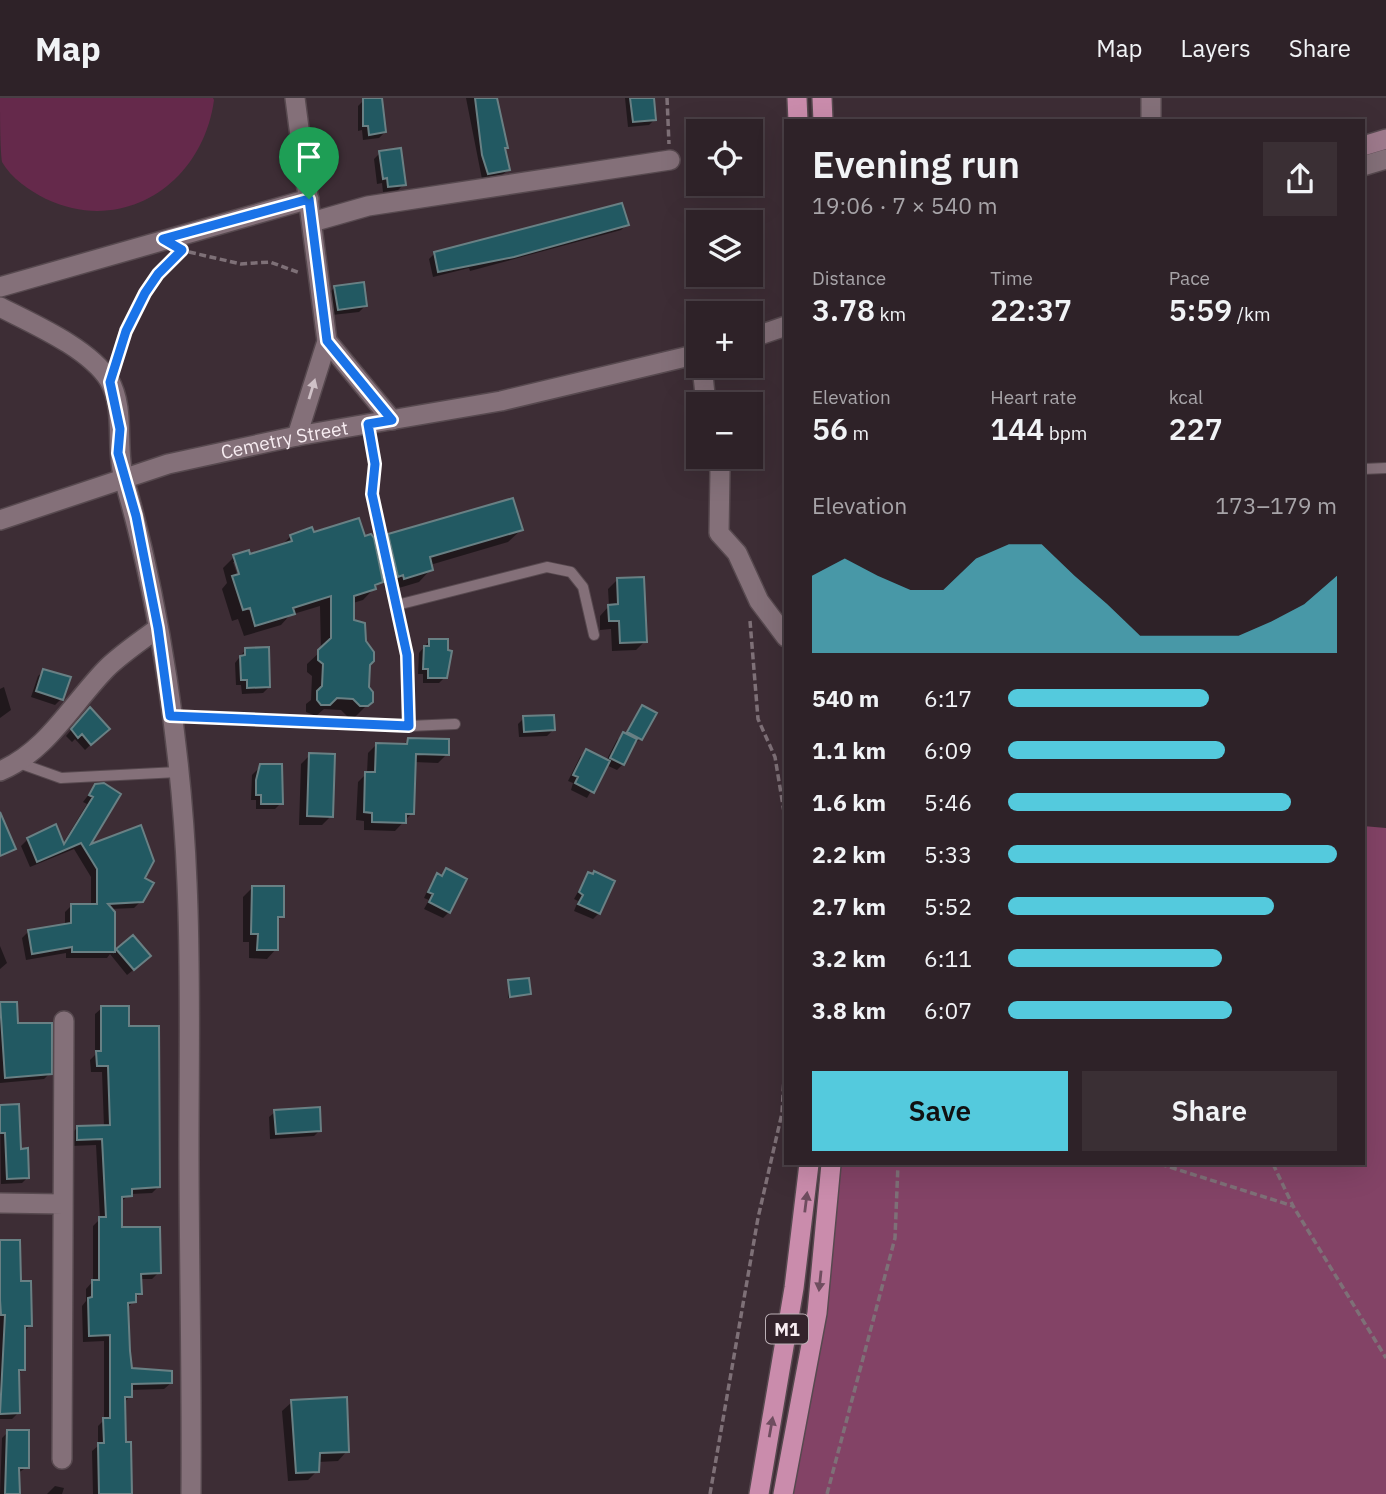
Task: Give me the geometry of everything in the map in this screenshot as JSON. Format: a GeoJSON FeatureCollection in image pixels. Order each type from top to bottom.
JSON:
{"type":"FeatureCollection","features":[{"type":"Feature","properties":{"kind":"highway"},"geometry":{"type":"LineString","coordinates":[[797,98],[798,119]]}},
{"type":"Feature","properties":{"kind":"highway"},"geometry":{"type":"LineString","coordinates":[[822,98],[823,119]]}},
{"type":"Feature","properties":{"kind":"highway","name":"M1"},"geometry":{"type":"LineString","coordinates":[[759,1494],[794,1288],[809,1165]]}},
{"type":"Feature","properties":{"kind":"highway","name":"M1"},"geometry":{"type":"LineString","coordinates":[[783,1494],[817,1313],[831,1165]]}},
{"type":"Feature","properties":{"kind":"main road"},"geometry":{"type":"LineString","coordinates":[[1365,145],[1386,139]]}},
{"type":"Feature","properties":{"kind":"street"},"geometry":{"type":"LineString","coordinates":[[295,98],[327,341],[297,436]]}},
{"type":"Feature","properties":{"kind":"street"},"geometry":{"type":"LineString","coordinates":[[1151,98],[1151,119]]}},
{"type":"Feature","properties":{"kind":"street"},"geometry":{"type":"LineString","coordinates":[[1365,165],[1386,159]]}},
{"type":"Feature","properties":{"kind":"street"},"geometry":{"type":"LineString","coordinates":[[312,222],[368,206],[670,160]]}},
{"type":"Feature","properties":{"kind":"street"},"geometry":{"type":"LineString","coordinates":[[0,286],[309,199]]}},
{"type":"Feature","properties":{"kind":"street"},"geometry":{"type":"LineString","coordinates":[[0,307],[78,351],[101,370],[110,382],[120,429],[118,453],[136,516],[158,628],[178,772],[187,882],[191,1494]]}},
{"type":"Feature","properties":{"kind":"street"},"geometry":{"type":"LineString","coordinates":[[763,334],[784,327]]}},
{"type":"Feature","properties":{"kind":"street"},"geometry":{"type":"LineString","coordinates":[[327,341],[392,420]]}},
{"type":"Feature","properties":{"kind":"street","name":"Cemetry Street"},"geometry":{"type":"LineString","coordinates":[[0,520],[123,477],[202,456],[297,436],[501,401],[686,357]]}},
{"type":"Feature","properties":{"kind":"street"},"geometry":{"type":"LineString","coordinates":[[720,469],[719,533],[737,553],[759,601],[784,634]]}},
{"type":"Feature","properties":{"kind":"street"},"geometry":{"type":"LineString","coordinates":[[0,771],[19,763],[40,745],[108,667],[158,628]]}},
{"type":"Feature","properties":{"kind":"street"},"geometry":{"type":"LineString","coordinates":[[62,1460],[64,1021]]}},
{"type":"Feature","properties":{"kind":"street"},"geometry":{"type":"LineString","coordinates":[[0,1203],[63,1204]]}},
{"type":"Feature","properties":{"kind":"lane"},"geometry":{"type":"LineString","coordinates":[[368,424],[375,464],[372,494],[407,655],[409,726]]}},
{"type":"Feature","properties":{"kind":"lane"},"geometry":{"type":"LineString","coordinates":[[1365,469],[1386,468]]}},
{"type":"Feature","properties":{"kind":"lane"},"geometry":{"type":"LineString","coordinates":[[397,604],[547,567],[571,572],[583,587],[594,635]]}},
{"type":"Feature","properties":{"kind":"lane"},"geometry":{"type":"LineString","coordinates":[[170,716],[409,726],[455,724]]}},
{"type":"Feature","properties":{"kind":"lane"},"geometry":{"type":"LineString","coordinates":[[19,763],[61,778],[178,772]]}},
{"type":"Feature","properties":{"kind":"path"},"geometry":{"type":"LineString","coordinates":[[667,98],[670,160]]}},
{"type":"Feature","properties":{"kind":"path"},"geometry":{"type":"LineString","coordinates":[[110,382],[126,331],[145,293],[158,274],[182,250],[191,231]]}},
{"type":"Feature","properties":{"kind":"path"},"geometry":{"type":"LineString","coordinates":[[182,250],[241,264],[270,262],[319,281]]}},
{"type":"Feature","properties":{"kind":"path"},"geometry":{"type":"LineString","coordinates":[[750,612],[758,719],[775,757],[784,812]]}},
{"type":"Feature","properties":{"kind":"path"},"geometry":{"type":"LineString","coordinates":[[710,1494],[730,1395],[758,1218],[782,1113],[784,1078]]}},
{"type":"Feature","properties":{"kind":"path"},"geometry":{"type":"LineString","coordinates":[[827,1494],[895,1238],[898,1165]]}},
{"type":"Feature","properties":{"kind":"path"},"geometry":{"type":"LineString","coordinates":[[1163,1165],[1293,1206]]}},
{"type":"Feature","properties":{"kind":"path"},"geometry":{"type":"LineString","coordinates":[[1273,1165],[1293,1206],[1386,1359]]}},
{"type":"Feature","properties":{"kind":"shaded area"},"geometry":{"type":"Polygon","coordinates":[[[0,98],[214,100],[207,129],[194,155],[177,177],[156,194],[131,206],[104,211],[75,209],[46,199],[27,188],[10,173],[2,162],[0,98]]]}},
{"type":"Feature","properties":{"kind":"shaded area"},"geometry":{"type":"Polygon","coordinates":[[[1365,826],[1386,828],[1386,1494],[790,1494],[838,1165],[1365,1165],[1365,826]]]}},
{"type":"Feature","properties":{"kind":"building"},"geometry":{"type":"Polygon","coordinates":[[[363,98],[382,98],[386,132],[369,135],[368,126],[363,126],[363,98]]]}},
{"type":"Feature","properties":{"kind":"building"},"geometry":{"type":"Polygon","coordinates":[[[475,98],[497,98],[510,170],[488,174],[482,155],[475,98]]]}},
{"type":"Feature","properties":{"kind":"building"},"geometry":{"type":"Polygon","coordinates":[[[630,98],[654,98],[656,120],[633,122],[630,98]]]}},
{"type":"Feature","properties":{"kind":"building"},"geometry":{"type":"Polygon","coordinates":[[[401,148],[406,185],[388,187],[387,178],[383,179],[379,151],[401,148]]]}},
{"type":"Feature","properties":{"kind":"building"},"geometry":{"type":"Polygon","coordinates":[[[622,203],[629,225],[514,257],[438,272],[434,252],[622,203]]]}},
{"type":"Feature","properties":{"kind":"building"},"geometry":{"type":"Polygon","coordinates":[[[364,282],[367,306],[338,310],[334,286],[364,282]]]}},
{"type":"Feature","properties":{"kind":"building"},"geometry":{"type":"Polygon","coordinates":[[[513,498],[523,530],[430,557],[433,570],[404,579],[403,575],[398,577],[388,534],[513,498]]]}},
{"type":"Feature","properties":{"kind":"building"},"geometry":{"type":"Polygon","coordinates":[[[359,518],[365,536],[371,534],[374,538],[383,582],[375,585],[376,589],[354,596],[354,620],[365,623],[366,641],[374,652],[374,661],[370,665],[369,687],[373,692],[373,702],[368,706],[360,706],[353,699],[337,698],[330,705],[321,705],[317,700],[317,691],[322,686],[323,664],[318,660],[318,650],[331,638],[331,596],[293,608],[295,614],[255,626],[250,608],[243,610],[232,576],[239,574],[233,555],[249,550],[250,554],[292,541],[290,535],[312,527],[314,532],[359,518]]]}},
{"type":"Feature","properties":{"kind":"building"},"geometry":{"type":"Polygon","coordinates":[[[644,577],[647,642],[620,643],[619,621],[609,621],[608,605],[618,604],[617,578],[644,577]]]}},
{"type":"Feature","properties":{"kind":"building"},"geometry":{"type":"Polygon","coordinates":[[[429,639],[448,639],[448,650],[452,651],[447,678],[428,678],[428,669],[423,669],[424,646],[429,646],[429,639]]]}},
{"type":"Feature","properties":{"kind":"building"},"geometry":{"type":"Polygon","coordinates":[[[269,647],[270,687],[247,688],[247,680],[241,680],[240,656],[245,655],[245,648],[269,647]]]}},
{"type":"Feature","properties":{"kind":"building"},"geometry":{"type":"Polygon","coordinates":[[[43,669],[71,677],[63,700],[36,691],[43,669]]]}},
{"type":"Feature","properties":{"kind":"building"},"geometry":{"type":"Polygon","coordinates":[[[642,705],[657,713],[642,740],[627,732],[642,705]]]}},
{"type":"Feature","properties":{"kind":"building"},"geometry":{"type":"Polygon","coordinates":[[[90,707],[110,729],[91,745],[82,734],[78,738],[71,729],[90,707]]]}},
{"type":"Feature","properties":{"kind":"building"},"geometry":{"type":"Polygon","coordinates":[[[554,715],[555,730],[524,732],[523,716],[554,715]]]}},
{"type":"Feature","properties":{"kind":"building"},"geometry":{"type":"Polygon","coordinates":[[[623,732],[637,739],[624,765],[610,758],[623,732]]]}},
{"type":"Feature","properties":{"kind":"building"},"geometry":{"type":"Polygon","coordinates":[[[408,738],[449,739],[449,755],[416,754],[414,814],[406,814],[406,823],[372,822],[372,813],[364,812],[365,772],[375,772],[376,743],[407,744],[408,738]]]}},
{"type":"Feature","properties":{"kind":"building"},"geometry":{"type":"Polygon","coordinates":[[[586,749],[610,761],[594,793],[575,783],[578,777],[573,775],[586,749]]]}},
{"type":"Feature","properties":{"kind":"building"},"geometry":{"type":"Polygon","coordinates":[[[309,753],[335,754],[333,817],[307,816],[309,753]]]}},
{"type":"Feature","properties":{"kind":"building"},"geometry":{"type":"Polygon","coordinates":[[[260,764],[282,764],[283,804],[261,804],[261,795],[256,795],[260,764]]]}},
{"type":"Feature","properties":{"kind":"building"},"geometry":{"type":"Polygon","coordinates":[[[104,783],[121,794],[91,844],[141,825],[154,861],[145,878],[154,883],[143,902],[108,904],[115,912],[115,952],[72,952],[72,947],[32,954],[28,930],[71,923],[71,904],[97,904],[97,869],[81,843],[37,862],[27,838],[56,824],[64,844],[93,797],[89,795],[95,784],[104,783]]]}},
{"type":"Feature","properties":{"kind":"building"},"geometry":{"type":"Polygon","coordinates":[[[0,812],[16,849],[0,856],[0,812]]]}},
{"type":"Feature","properties":{"kind":"building"},"geometry":{"type":"Polygon","coordinates":[[[446,868],[467,879],[450,913],[429,902],[433,894],[428,892],[437,873],[442,876],[446,868]]]}},
{"type":"Feature","properties":{"kind":"building"},"geometry":{"type":"Polygon","coordinates":[[[594,871],[615,881],[600,914],[578,904],[583,895],[579,892],[588,872],[593,874],[594,871]]]}},
{"type":"Feature","properties":{"kind":"building"},"geometry":{"type":"Polygon","coordinates":[[[252,886],[284,886],[284,917],[278,917],[278,950],[257,950],[258,934],[251,934],[252,886]]]}},
{"type":"Feature","properties":{"kind":"building"},"geometry":{"type":"Polygon","coordinates":[[[133,935],[151,956],[134,970],[116,949],[133,935]]]}},
{"type":"Feature","properties":{"kind":"building"},"geometry":{"type":"Polygon","coordinates":[[[529,978],[531,994],[510,997],[508,980],[529,978]]]}},
{"type":"Feature","properties":{"kind":"building"},"geometry":{"type":"Polygon","coordinates":[[[0,1002],[17,1002],[18,1023],[52,1023],[52,1074],[5,1078],[0,1002]]]}},
{"type":"Feature","properties":{"kind":"building"},"geometry":{"type":"Polygon","coordinates":[[[101,1006],[129,1006],[129,1026],[159,1026],[160,1187],[132,1189],[132,1196],[122,1197],[122,1227],[160,1227],[161,1273],[141,1274],[142,1294],[136,1294],[136,1302],[128,1303],[130,1351],[132,1368],[172,1371],[172,1383],[132,1384],[132,1397],[125,1397],[126,1442],[131,1442],[132,1494],[99,1494],[98,1443],[104,1443],[103,1418],[110,1418],[110,1335],[89,1336],[88,1298],[92,1297],[92,1280],[99,1280],[99,1217],[106,1217],[102,1139],[77,1140],[77,1126],[110,1125],[108,1066],[97,1066],[96,1051],[101,1051],[101,1006]]]}},
{"type":"Feature","properties":{"kind":"building"},"geometry":{"type":"Polygon","coordinates":[[[19,1104],[21,1149],[28,1148],[29,1178],[7,1179],[5,1133],[0,1133],[0,1105],[19,1104]]]}},
{"type":"Feature","properties":{"kind":"building"},"geometry":{"type":"Polygon","coordinates":[[[320,1107],[321,1131],[276,1134],[274,1110],[320,1107]]]}},
{"type":"Feature","properties":{"kind":"building"},"geometry":{"type":"Polygon","coordinates":[[[0,1240],[20,1240],[21,1281],[31,1281],[32,1326],[25,1326],[25,1370],[19,1370],[20,1413],[0,1414],[5,1315],[1,1315],[0,1300],[0,1240]]]}},
{"type":"Feature","properties":{"kind":"building"},"geometry":{"type":"Polygon","coordinates":[[[347,1397],[349,1452],[320,1453],[319,1472],[296,1473],[291,1400],[347,1397]]]}},
{"type":"Feature","properties":{"kind":"building"},"geometry":{"type":"Polygon","coordinates":[[[7,1430],[29,1430],[29,1468],[19,1468],[20,1494],[5,1494],[7,1430]]]}},
{"type":"Feature","properties":{"kind":"route"},"geometry":{"type":"LineString","coordinates":[[309,199],[327,341],[392,420],[368,424],[375,464],[372,494],[407,655],[409,726],[170,716],[158,628],[136,516],[118,453],[120,429],[110,382],[126,331],[145,293],[158,274],[182,250],[163,239],[309,199]]}}]}
